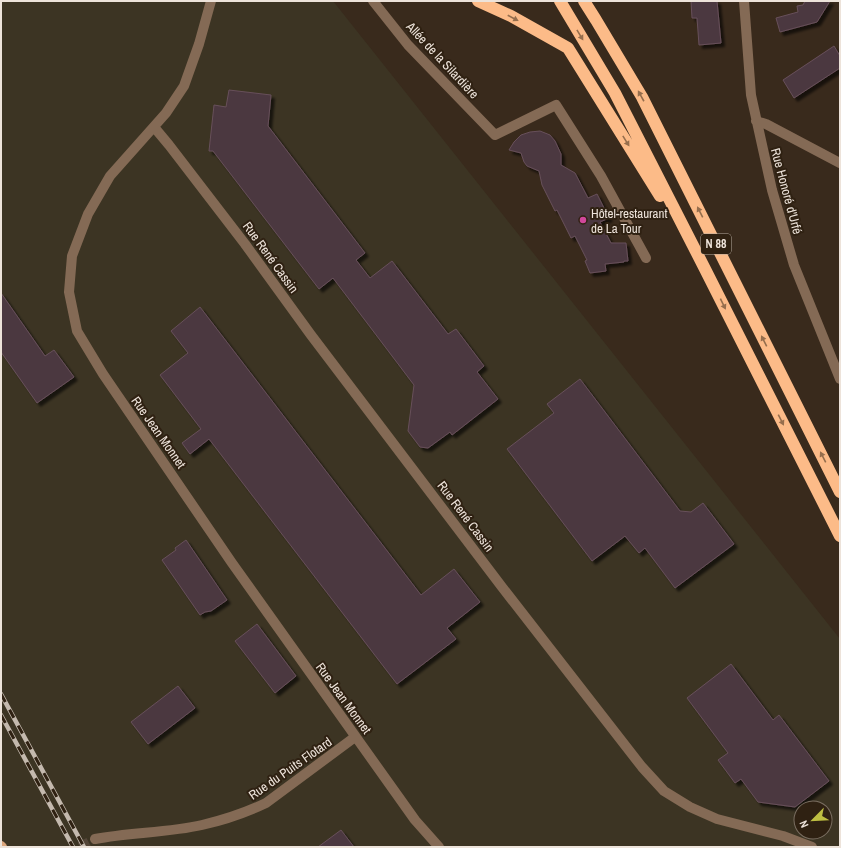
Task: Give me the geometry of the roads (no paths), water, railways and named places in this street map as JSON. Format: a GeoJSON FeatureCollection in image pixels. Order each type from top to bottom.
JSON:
{"type":"FeatureCollection","features":[{"type":"Feature","properties":{"kind":"highway"},"geometry":{"type":"LineString","coordinates":[[478,1],[511,16],[568,48],[705,269]]}},
{"type":"Feature","properties":{"kind":"highway","name":"N 88"},"geometry":{"type":"LineString","coordinates":[[560,1],[614,93],[840,536]]}},
{"type":"Feature","properties":{"kind":"highway","name":"N 88"},"geometry":{"type":"LineString","coordinates":[[584,1],[642,97],[840,492]]}},
{"type":"Feature","properties":{"kind":"street","name":"Rue Jean Monnet"},"geometry":{"type":"LineString","coordinates":[[211,1],[199,44],[184,86],[166,113],[110,176],[88,214],[72,256],[69,292],[77,331],[103,374],[232,563],[415,820],[439,847]]}},
{"type":"Feature","properties":{"kind":"street","name":"Allée de la Silardière"},"geometry":{"type":"LineString","coordinates":[[373,1],[408,45],[496,135],[556,105],[601,176],[646,258]]}},
{"type":"Feature","properties":{"kind":"street","name":"Rue Honoré d'Urfé"},"geometry":{"type":"LineString","coordinates":[[744,1],[751,95],[772,190],[794,265],[840,379]]}},
{"type":"Feature","properties":{"kind":"street"},"geometry":{"type":"LineString","coordinates":[[756,121],[766,124],[840,163]]}},
{"type":"Feature","properties":{"kind":"street","name":"Rue René Cassin"},"geometry":{"type":"LineString","coordinates":[[154,127],[240,238],[311,335],[502,587],[642,767],[664,790],[690,807],[717,819],[783,836],[812,847]]}},
{"type":"Feature","properties":{"kind":"street","name":"Rue du Puits Flotard"},"geometry":{"type":"LineString","coordinates":[[96,839],[201,825],[234,817],[250,811],[266,803],[355,737]]}},
{"type":"Feature","properties":{"kind":"tunnel"},"geometry":{"type":"LineString","coordinates":[[80,847],[95,839]]}},
{"type":"Feature","properties":{"kind":"railway"},"geometry":{"type":"LineString","coordinates":[[1,694],[84,847]]}},
{"type":"Feature","properties":{"kind":"railway"},"geometry":{"type":"LineString","coordinates":[[1,715],[73,847]]}},
{"type":"Feature","properties":{"kind":"place","name":"Hôtel-restaurant de La Tour"},"geometry":{"type":"Point","coordinates":[583,220]}}]}
